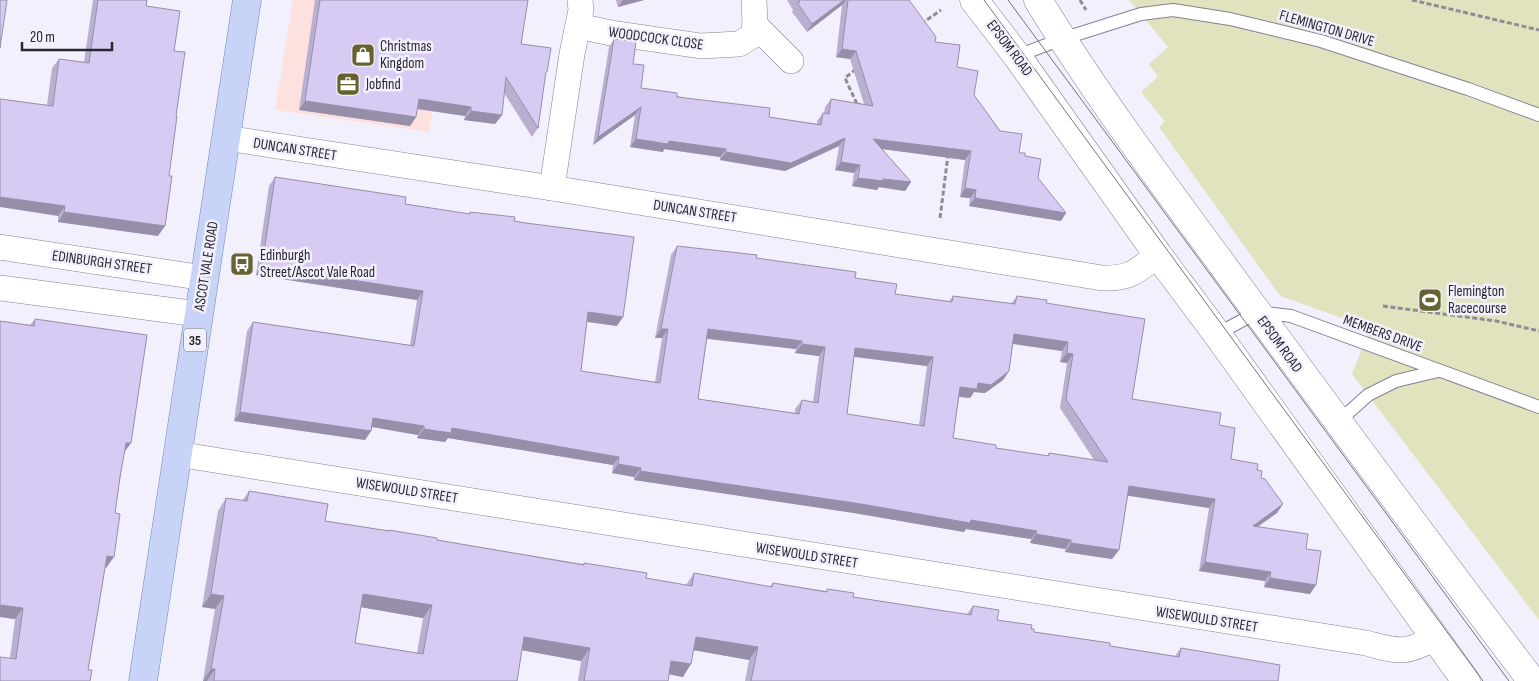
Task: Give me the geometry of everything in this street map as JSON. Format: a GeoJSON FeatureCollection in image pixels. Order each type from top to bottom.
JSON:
{"type":"FeatureCollection","features":[{"type":"Feature","properties":{"kind":"main road","name":"ASCOT VALE ROAD"},"geometry":{"type":"LineString","coordinates":[[143,681],[247,0]]}},
{"type":"Feature","properties":{"kind":"main road","name":"EPSOM ROAD"},"geometry":{"type":"LineString","coordinates":[[974,0],[1017,56],[1158,255],[1218,334],[1466,681]]}},
{"type":"Feature","properties":{"kind":"main road","name":"EPSOM ROAD"},"geometry":{"type":"LineString","coordinates":[[1038,0],[1062,39],[1148,163],[1338,422],[1532,681]]}},
{"type":"Feature","properties":{"kind":"street"},"geometry":{"type":"LineString","coordinates":[[552,188],[581,10],[580,0]]}},
{"type":"Feature","properties":{"kind":"street"},"geometry":{"type":"LineString","coordinates":[[754,0],[755,25],[791,61]]}},
{"type":"Feature","properties":{"kind":"street","name":"WOODCOCK CLOSE"},"geometry":{"type":"LineString","coordinates":[[578,26],[610,33],[701,46],[739,44],[752,36],[755,25]]}},
{"type":"Feature","properties":{"kind":"street","name":"DUNCAN STREET"},"geometry":{"type":"LineString","coordinates":[[226,138],[552,188],[1102,278],[1120,278],[1130,275],[1158,255]]}},
{"type":"Feature","properties":{"kind":"street","name":"EDINBURGH STREET"},"geometry":{"type":"LineString","coordinates":[[0,247],[204,278]]}},
{"type":"Feature","properties":{"kind":"street"},"geometry":{"type":"LineString","coordinates":[[0,288],[198,314]]}},
{"type":"Feature","properties":{"kind":"street","name":"WISEWOULD STREET"},"geometry":{"type":"LineString","coordinates":[[177,454],[1366,643],[1387,649],[1406,651],[1434,638]]}},
{"type":"Feature","properties":{"kind":"lane","name":"FLEMINGTON DRIVE"},"geometry":{"type":"LineString","coordinates":[[1017,56],[1062,39],[1140,14],[1173,10],[1230,19],[1321,41],[1468,88],[1539,115]]}},
{"type":"Feature","properties":{"kind":"lane"},"geometry":{"type":"LineString","coordinates":[[1218,334],[1258,312]]}},
{"type":"Feature","properties":{"kind":"lane","name":"MEMBERS DRIVE"},"geometry":{"type":"LineString","coordinates":[[1258,312],[1291,316],[1539,407]]}},
{"type":"Feature","properties":{"kind":"lane"},"geometry":{"type":"LineString","coordinates":[[1338,422],[1368,395],[1396,381],[1438,371]]}},
{"type":"Feature","properties":{"kind":"path"},"geometry":{"type":"LineString","coordinates":[[1412,0],[1539,30]]}},
{"type":"Feature","properties":{"kind":"path"},"geometry":{"type":"LineString","coordinates":[[916,27],[940,10]]}},
{"type":"Feature","properties":{"kind":"path"},"geometry":{"type":"LineString","coordinates":[[860,66],[844,78],[857,104],[866,106]]}},
{"type":"Feature","properties":{"kind":"path"},"geometry":{"type":"LineString","coordinates":[[940,218],[949,159],[948,152]]}},
{"type":"Feature","properties":{"kind":"path"},"geometry":{"type":"LineString","coordinates":[[1383,306],[1496,320],[1539,331]]}},
{"type":"Feature","properties":{"kind":"shaded area","name":"Christmas Kingdom"},"geometry":{"type":"Polygon","coordinates":[[[293,0],[451,0],[429,132],[275,110],[293,0]]]}},
{"type":"Feature","properties":{"kind":"green space","name":"Flemington Racecourse"},"geometry":{"type":"Polygon","coordinates":[[[1129,0],[1539,0],[1539,620],[1352,374],[1370,328],[1280,296],[1159,127],[1165,122],[1141,92],[1158,77],[1149,64],[1168,47],[1129,0]]]}},
{"type":"Feature","properties":{"kind":"building"},"geometry":{"type":"Polygon","coordinates":[[[0,0],[7,0],[0,48],[0,0]]]}},
{"type":"Feature","properties":{"kind":"building"},"geometry":{"type":"Polygon","coordinates":[[[98,0],[147,0],[146,6],[180,11],[174,51],[185,52],[169,176],[172,176],[165,226],[64,212],[65,206],[0,197],[0,99],[53,106],[59,59],[89,63],[98,0]]]}},
{"type":"Feature","properties":{"kind":"building"},"geometry":{"type":"Polygon","coordinates":[[[320,0],[528,0],[521,44],[551,48],[538,128],[506,77],[502,115],[471,111],[471,107],[419,99],[416,117],[305,101],[320,0]]]}},
{"type":"Feature","properties":{"kind":"building"},"geometry":{"type":"Polygon","coordinates":[[[798,0],[844,0],[812,24],[798,4],[800,2],[798,0]]]}},
{"type":"Feature","properties":{"kind":"building"},"geometry":{"type":"Polygon","coordinates":[[[848,0],[909,0],[936,37],[935,42],[960,45],[957,67],[978,71],[974,95],[1000,131],[1022,134],[1019,153],[1025,153],[1025,156],[1041,159],[1038,178],[1066,213],[975,198],[976,190],[965,188],[971,151],[873,139],[911,182],[883,179],[883,181],[858,178],[860,165],[841,162],[845,138],[791,163],[726,152],[726,149],[669,141],[668,144],[636,139],[641,107],[598,137],[614,39],[636,42],[633,64],[644,65],[641,88],[677,93],[677,97],[770,108],[769,117],[821,125],[823,113],[829,114],[831,99],[873,106],[856,51],[842,49],[848,0]]]}},
{"type":"Feature","properties":{"kind":"building"},"geometry":{"type":"Polygon","coordinates":[[[275,177],[406,197],[405,204],[470,214],[470,212],[515,217],[514,221],[634,237],[623,317],[588,312],[581,371],[660,383],[668,329],[661,329],[677,246],[757,255],[756,258],[856,272],[855,278],[897,284],[895,294],[952,302],[953,296],[1015,304],[1017,296],[1047,300],[1046,303],[1145,319],[1132,399],[1221,413],[1219,425],[1235,428],[1231,459],[1258,464],[1257,470],[1262,471],[1261,478],[1265,479],[1283,504],[1253,526],[1308,534],[1306,549],[1321,551],[1316,585],[1270,578],[1271,572],[1205,562],[1215,499],[1129,486],[1119,550],[1071,543],[1071,540],[1036,534],[1037,531],[971,520],[970,523],[861,504],[640,471],[641,468],[618,464],[619,457],[452,428],[451,433],[424,429],[424,426],[373,418],[371,431],[240,412],[253,322],[414,346],[423,291],[262,266],[275,177]],[[708,329],[698,399],[799,414],[802,400],[818,403],[825,347],[802,344],[802,341],[708,329]],[[1014,334],[1009,371],[991,385],[978,383],[977,389],[960,387],[953,438],[996,445],[996,448],[1049,456],[1049,453],[1108,462],[1066,399],[1073,354],[1067,353],[1068,342],[1014,334]],[[855,348],[847,414],[924,426],[933,357],[855,348]]]}},
{"type":"Feature","properties":{"kind":"building"},"geometry":{"type":"Polygon","coordinates":[[[35,319],[147,335],[131,443],[126,443],[120,477],[115,513],[120,514],[114,557],[107,556],[88,670],[92,670],[90,681],[0,681],[0,657],[16,659],[23,608],[0,605],[0,321],[34,326],[35,319]]]}},
{"type":"Feature","properties":{"kind":"building"},"geometry":{"type":"Polygon","coordinates":[[[249,491],[328,504],[325,521],[437,538],[437,540],[584,565],[584,563],[647,573],[646,578],[692,586],[694,573],[772,587],[773,583],[827,592],[827,589],[854,593],[853,597],[971,615],[973,606],[999,610],[997,620],[1032,625],[1031,629],[1034,629],[1034,632],[1110,643],[1110,646],[1179,657],[1181,648],[1280,665],[1278,681],[751,681],[758,647],[696,637],[691,664],[671,661],[668,681],[584,681],[590,648],[524,637],[517,681],[214,681],[215,669],[211,669],[224,596],[211,594],[226,498],[247,501],[249,491]],[[363,594],[355,643],[423,654],[432,605],[363,594]]]}},
{"type":"Feature","properties":{"kind":"tram line"},"geometry":{"type":"LineString","coordinates":[[984,0],[1483,681]]}},
{"type":"Feature","properties":{"kind":"tram line"},"geometry":{"type":"LineString","coordinates":[[1008,0],[1509,681]]}},
{"type":"Feature","properties":{"kind":"place","name":"Christmas Kingdom"},"geometry":{"type":"Point","coordinates":[363,55]}},
{"type":"Feature","properties":{"kind":"place","name":"Jobfind"},"geometry":{"type":"Point","coordinates":[348,84]}},
{"type":"Feature","properties":{"kind":"place","name":"Edinburgh Street/Ascot Vale Road"},"geometry":{"type":"Point","coordinates":[242,264]}},
{"type":"Feature","properties":{"kind":"place","name":"Flemington Racecourse"},"geometry":{"type":"Point","coordinates":[1430,300]}}]}
